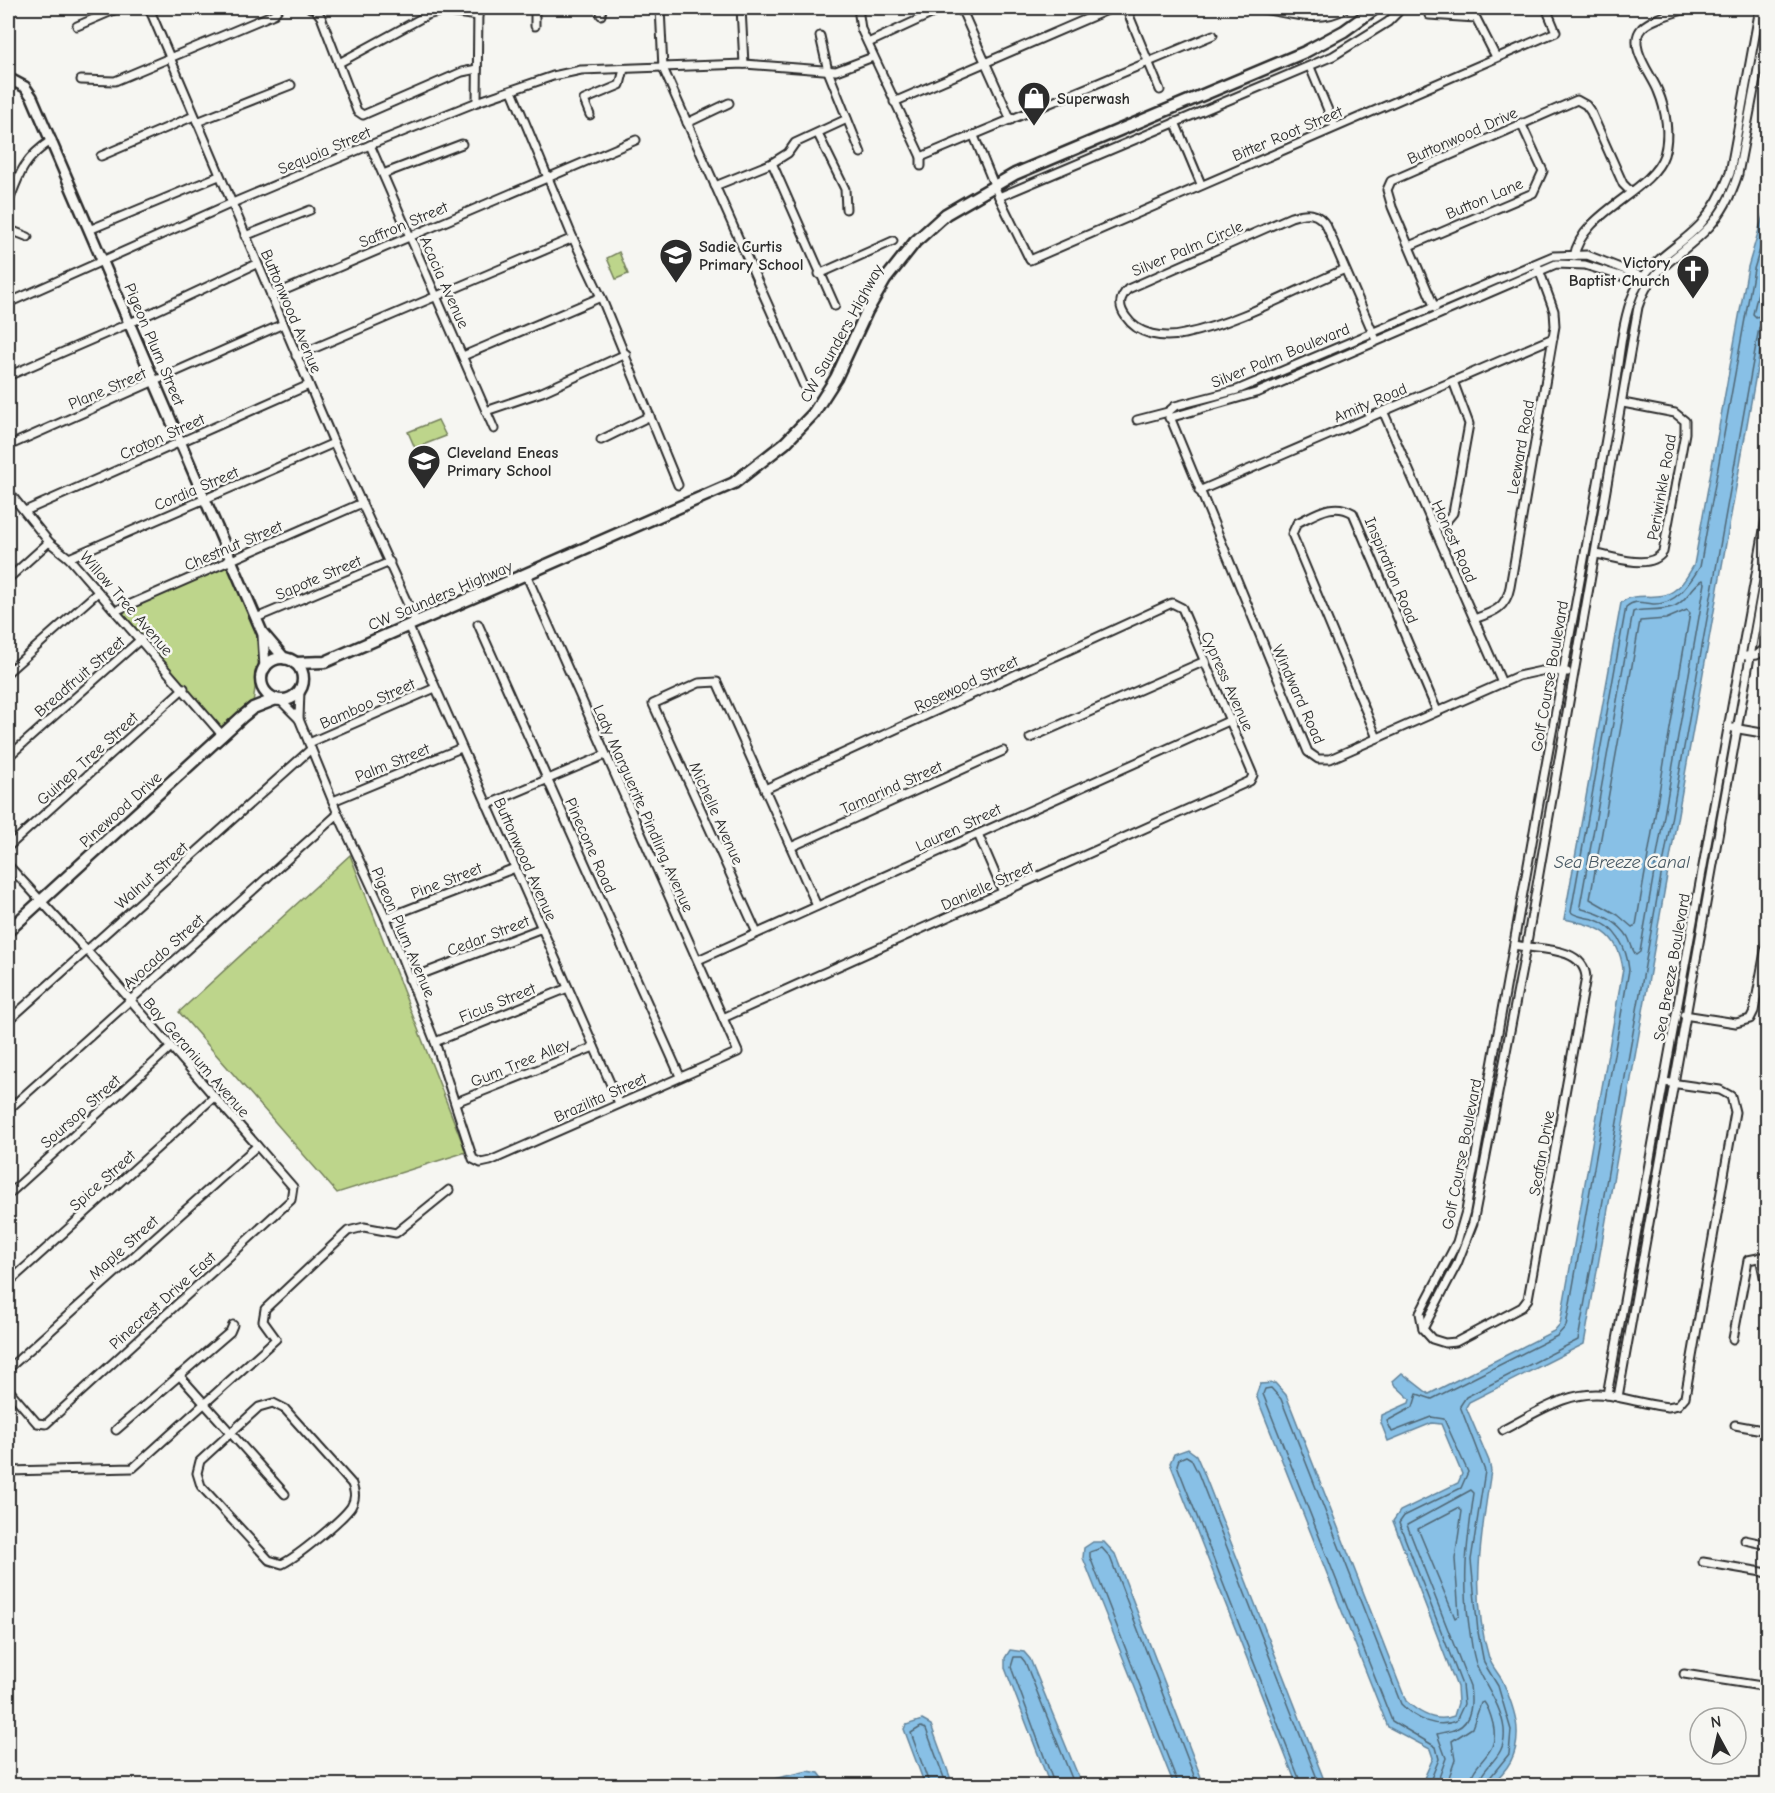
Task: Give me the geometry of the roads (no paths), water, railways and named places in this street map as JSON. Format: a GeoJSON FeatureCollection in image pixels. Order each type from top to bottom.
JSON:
{"type":"FeatureCollection","features":[{"type":"Feature","properties":{"kind":"main road","name":"CW Saunders Highway"},"geometry":{"type":"LineString","coordinates":[[301,687],[325,662],[717,492],[768,459],[807,420],[831,386],[867,311],[900,261],[934,224],[959,205],[994,184],[1293,57],[1344,31],[1376,8]]}},
{"type":"Feature","properties":{"kind":"main road"},"geometry":{"type":"LineString","coordinates":[[274,660],[290,661],[302,672],[301,687],[291,698],[278,699],[267,693],[262,683],[265,668],[274,660]]}},
{"type":"Feature","properties":{"kind":"main road","name":"CW Saunders Highway"},"geometry":{"type":"LineString","coordinates":[[290,661],[325,662]]}},
{"type":"Feature","properties":{"kind":"main road","name":"Pinewood Drive"},"geometry":{"type":"LineString","coordinates":[[253,708],[262,683]]}},
{"type":"Feature","properties":{"kind":"main road","name":"Pinewood Drive"},"geometry":{"type":"LineString","coordinates":[[8,931],[253,708],[278,699]]}},
{"type":"Feature","properties":{"kind":"street"},"geometry":{"type":"LineString","coordinates":[[8,15],[10,8]]}},
{"type":"Feature","properties":{"kind":"street"},"geometry":{"type":"LineString","coordinates":[[77,26],[119,8]]}},
{"type":"Feature","properties":{"kind":"street","name":"Buttonwood Avenue"},"geometry":{"type":"LineString","coordinates":[[149,8],[230,204],[309,386],[390,562],[435,688],[619,1104]]}},
{"type":"Feature","properties":{"kind":"street"},"geometry":{"type":"LineString","coordinates":[[81,80],[115,81],[274,14],[279,8]]}},
{"type":"Feature","properties":{"kind":"street"},"geometry":{"type":"LineString","coordinates":[[310,8],[315,9],[321,17],[357,111],[363,115],[462,72],[477,69]]}},
{"type":"Feature","properties":{"kind":"street"},"geometry":{"type":"LineString","coordinates":[[477,102],[478,8]]}},
{"type":"Feature","properties":{"kind":"street"},"geometry":{"type":"LineString","coordinates":[[535,8],[535,26]]}},
{"type":"Feature","properties":{"kind":"street"},"geometry":{"type":"LineString","coordinates":[[660,8],[663,68],[804,386]]}},
{"type":"Feature","properties":{"kind":"street"},"geometry":{"type":"LineString","coordinates":[[741,8],[744,64]]}},
{"type":"Feature","properties":{"kind":"street"},"geometry":{"type":"LineString","coordinates":[[858,8],[860,25],[873,57],[921,162],[974,136],[1213,35]]}},
{"type":"Feature","properties":{"kind":"street"},"geometry":{"type":"LineString","coordinates":[[868,43],[944,8]]}},
{"type":"Feature","properties":{"kind":"street"},"geometry":{"type":"LineString","coordinates":[[962,8],[1011,120]]}},
{"type":"Feature","properties":{"kind":"street"},"geometry":{"type":"LineString","coordinates":[[894,102],[1112,8]]}},
{"type":"Feature","properties":{"kind":"street"},"geometry":{"type":"LineString","coordinates":[[1126,8],[1160,90]]}},
{"type":"Feature","properties":{"kind":"street"},"geometry":{"type":"LineString","coordinates":[[1257,8],[1315,16],[1338,13],[1346,8]]}},
{"type":"Feature","properties":{"kind":"street","name":"Bitter Root Street"},"geometry":{"type":"LineString","coordinates":[[999,197],[1030,260],[1556,32],[1546,8]]}},
{"type":"Feature","properties":{"kind":"street"},"geometry":{"type":"LineString","coordinates":[[1574,263],[1575,253],[1595,223],[1630,191],[1643,183],[1657,168],[1664,155],[1667,136],[1659,92],[1638,50],[1637,38],[1642,29],[1649,24],[1689,8]]}},
{"type":"Feature","properties":{"kind":"street","name":"Golf Course Boulevard"},"geometry":{"type":"LineString","coordinates":[[1424,1329],[1420,1313],[1457,1242],[1466,1211],[1627,314],[1640,280],[1656,260],[1698,226],[1714,207],[1730,173],[1760,8]]}},
{"type":"Feature","properties":{"kind":"street"},"geometry":{"type":"LineString","coordinates":[[339,63],[427,15],[442,11],[478,16]]}},
{"type":"Feature","properties":{"kind":"street"},"geometry":{"type":"LineString","coordinates":[[974,136],[999,197],[1310,67],[1373,33],[1398,12]]}},
{"type":"Feature","properties":{"kind":"street"},"geometry":{"type":"LineString","coordinates":[[1429,15],[1476,18],[1496,57]]}},
{"type":"Feature","properties":{"kind":"street","name":"Golf Course Boulevard"},"geometry":{"type":"LineString","coordinates":[[1424,1329],[1457,1264],[1473,1223],[1526,948],[1636,320],[1650,282],[1664,264],[1710,227],[1726,202],[1738,174],[1767,16]]}},
{"type":"Feature","properties":{"kind":"street"},"geometry":{"type":"LineString","coordinates":[[820,36],[828,70],[861,153]]}},
{"type":"Feature","properties":{"kind":"street","name":"Sequoia Street"},"geometry":{"type":"LineString","coordinates":[[8,303],[230,204],[370,145],[477,102],[554,76],[581,70],[744,64],[828,70],[845,69],[873,57]]}},
{"type":"Feature","properties":{"kind":"street"},"geometry":{"type":"LineString","coordinates":[[1293,57],[1300,71]]}},
{"type":"Feature","properties":{"kind":"street"},"geometry":{"type":"LineString","coordinates":[[1310,67],[1335,127]]}},
{"type":"Feature","properties":{"kind":"street"},"geometry":{"type":"LineString","coordinates":[[590,115],[584,100],[620,85],[624,69]]}},
{"type":"Feature","properties":{"kind":"street","name":"Pigeon Plum Street"},"geometry":{"type":"LineString","coordinates":[[8,78],[28,90],[52,140],[181,442],[203,499],[262,632],[265,668]]}},
{"type":"Feature","properties":{"kind":"street"},"geometry":{"type":"LineString","coordinates":[[101,156],[291,85]]}},
{"type":"Feature","properties":{"kind":"street"},"geometry":{"type":"LineString","coordinates":[[512,91],[573,238],[602,297],[678,485]]}},
{"type":"Feature","properties":{"kind":"street","name":"Buttonwood Drive"},"geometry":{"type":"LineString","coordinates":[[1438,313],[1387,190],[1391,181],[1577,100],[1586,105],[1623,184],[1630,191]]}},
{"type":"Feature","properties":{"kind":"street"},"geometry":{"type":"LineString","coordinates":[[687,123],[729,103]]}},
{"type":"Feature","properties":{"kind":"street"},"geometry":{"type":"LineString","coordinates":[[715,186],[772,163],[788,153],[795,143],[847,119]]}},
{"type":"Feature","properties":{"kind":"street"},"geometry":{"type":"LineString","coordinates":[[1143,120],[1149,133]]}},
{"type":"Feature","properties":{"kind":"street"},"geometry":{"type":"LineString","coordinates":[[1174,122],[1201,184]]}},
{"type":"Feature","properties":{"kind":"street","name":"Button Lane"},"geometry":{"type":"LineString","coordinates":[[1409,246],[1533,193],[1543,171],[1521,123]]}},
{"type":"Feature","properties":{"kind":"street"},"geometry":{"type":"LineString","coordinates":[[1117,130],[1124,144]]}},
{"type":"Feature","properties":{"kind":"street"},"geometry":{"type":"LineString","coordinates":[[818,134],[845,189],[846,209]]}},
{"type":"Feature","properties":{"kind":"street"},"geometry":{"type":"LineString","coordinates":[[8,204],[22,166],[35,151],[52,140]]}},
{"type":"Feature","properties":{"kind":"street","name":"Saffron Street"},"geometry":{"type":"LineString","coordinates":[[271,296],[636,140]]}},
{"type":"Feature","properties":{"kind":"street"},"geometry":{"type":"LineString","coordinates":[[383,174],[462,144]]}},
{"type":"Feature","properties":{"kind":"street","name":"Acacia Avenue"},"geometry":{"type":"LineString","coordinates":[[370,145],[494,429]]}},
{"type":"Feature","properties":{"kind":"street"},"geometry":{"type":"LineString","coordinates":[[1079,147],[1086,160]]}},
{"type":"Feature","properties":{"kind":"street"},"geometry":{"type":"LineString","coordinates":[[772,163],[835,306]]}},
{"type":"Feature","properties":{"kind":"street"},"geometry":{"type":"LineString","coordinates":[[1730,173],[1738,174]]}},
{"type":"Feature","properties":{"kind":"street"},"geometry":{"type":"LineString","coordinates":[[89,230],[219,176]]}},
{"type":"Feature","properties":{"kind":"street"},"geometry":{"type":"LineString","coordinates":[[245,236],[310,210]]}},
{"type":"Feature","properties":{"kind":"street","name":"Silver Palm Circle"},"geometry":{"type":"LineString","coordinates":[[1345,269],[1218,324],[1182,335],[1144,333],[1131,323],[1120,305],[1121,297],[1128,289],[1303,213],[1321,217],[1345,269],[1376,340]]}},
{"type":"Feature","properties":{"kind":"street"},"geometry":{"type":"LineString","coordinates":[[8,229],[28,237]]}},
{"type":"Feature","properties":{"kind":"street"},"geometry":{"type":"LineString","coordinates":[[296,356],[573,238]]}},
{"type":"Feature","properties":{"kind":"street"},"geometry":{"type":"LineString","coordinates":[[819,274],[893,241]]}},
{"type":"Feature","properties":{"kind":"street","name":"Silver Palm Boulevard"},"geometry":{"type":"LineString","coordinates":[[1168,415],[1175,406],[1238,390],[1434,305],[1575,253],[1587,255],[1640,280]]}},
{"type":"Feature","properties":{"kind":"street","name":"Silver Palm Boulevard"},"geometry":{"type":"LineString","coordinates":[[1168,415],[1259,392],[1438,313],[1538,265],[1574,263],[1650,282]]}},
{"type":"Feature","properties":{"kind":"street"},"geometry":{"type":"LineString","coordinates":[[8,376],[130,323],[256,264]]}},
{"type":"Feature","properties":{"kind":"street","name":"Leeward Road"},"geometry":{"type":"LineString","coordinates":[[1474,619],[1500,608],[1508,599],[1553,338],[1554,311],[1538,265]]}},
{"type":"Feature","properties":{"kind":"street"},"geometry":{"type":"LineString","coordinates":[[463,356],[602,297]]}},
{"type":"Feature","properties":{"kind":"street","name":"Plane Street"},"geometry":{"type":"LineString","coordinates":[[8,446],[283,324]]}},
{"type":"Feature","properties":{"kind":"street","name":"Amity Road"},"geometry":{"type":"LineString","coordinates":[[1199,490],[1553,338]]}},
{"type":"Feature","properties":{"kind":"street"},"geometry":{"type":"LineString","coordinates":[[486,411],[542,392],[626,354]]}},
{"type":"Feature","properties":{"kind":"street"},"geometry":{"type":"LineString","coordinates":[[1434,527],[1448,519],[1453,513],[1469,429],[1466,411],[1454,381]]}},
{"type":"Feature","properties":{"kind":"street","name":"Croton Street"},"geometry":{"type":"LineString","coordinates":[[25,511],[309,386]]}},
{"type":"Feature","properties":{"kind":"street","name":"Periwinkle Road"},"geometry":{"type":"LineString","coordinates":[[1596,554],[1646,562],[1658,560],[1663,552],[1685,421],[1675,413],[1623,403]]}},
{"type":"Feature","properties":{"kind":"street","name":"Honest Road"},"geometry":{"type":"LineString","coordinates":[[1383,411],[1502,683]]}},
{"type":"Feature","properties":{"kind":"street"},"geometry":{"type":"LineString","coordinates":[[1137,420],[1168,415]]}},
{"type":"Feature","properties":{"kind":"street","name":"Windward Road"},"geometry":{"type":"LineString","coordinates":[[1168,415],[1308,752],[1318,759],[1330,759],[1502,683],[1530,673],[1573,673]]}},
{"type":"Feature","properties":{"kind":"street"},"geometry":{"type":"LineString","coordinates":[[601,440],[650,416]]}},
{"type":"Feature","properties":{"kind":"street","name":"Cordia Street"},"geometry":{"type":"LineString","coordinates":[[69,558],[334,443]]}},
{"type":"Feature","properties":{"kind":"street","name":"Willow Tree Avenue"},"geometry":{"type":"LineString","coordinates":[[8,494],[25,511],[49,542],[69,558],[223,735]]}},
{"type":"Feature","properties":{"kind":"street","name":"Chestnut Street"},"geometry":{"type":"LineString","coordinates":[[115,610],[362,503]]}},
{"type":"Feature","properties":{"kind":"street","name":"Inspiration Road"},"geometry":{"type":"LineString","coordinates":[[1377,738],[1292,534],[1297,523],[1332,507],[1342,506],[1353,513],[1437,711]]}},
{"type":"Feature","properties":{"kind":"street","name":"Sea Breeze Boulevard"},"geometry":{"type":"LineString","coordinates":[[1607,1395],[1767,508]]}},
{"type":"Feature","properties":{"kind":"street"},"geometry":{"type":"LineString","coordinates":[[8,579],[49,542]]}},
{"type":"Feature","properties":{"kind":"street","name":"Sea Breeze Boulevard"},"geometry":{"type":"LineString","coordinates":[[1618,1398],[1737,728],[1764,593],[1767,556]]}},
{"type":"Feature","properties":{"kind":"street","name":"Sapote Street"},"geometry":{"type":"LineString","coordinates":[[256,618],[390,562]]}},
{"type":"Feature","properties":{"kind":"street","name":"Lady Marguerite Pindling Avenue"},"geometry":{"type":"LineString","coordinates":[[526,574],[738,1052]]}},
{"type":"Feature","properties":{"kind":"street"},"geometry":{"type":"LineString","coordinates":[[1753,589],[1764,593]]}},
{"type":"Feature","properties":{"kind":"street"},"geometry":{"type":"LineString","coordinates":[[8,672],[98,592]]}},
{"type":"Feature","properties":{"kind":"street","name":"Rosewood Street"},"geometry":{"type":"LineString","coordinates":[[765,789],[1172,603],[1178,604]]}},
{"type":"Feature","properties":{"kind":"street","name":"Cypress Avenue"},"geometry":{"type":"LineString","coordinates":[[1178,604],[1182,608],[1252,770]]}},
{"type":"Feature","properties":{"kind":"street","name":"Pinecone Road"},"geometry":{"type":"LineString","coordinates":[[478,624],[680,1076]]}},
{"type":"Feature","properties":{"kind":"street","name":"Pigeon Plum Street"},"geometry":{"type":"LineString","coordinates":[[262,632],[290,661]]}},
{"type":"Feature","properties":{"kind":"street","name":"Breadfruit Street"},"geometry":{"type":"LineString","coordinates":[[8,757],[141,639]]}},
{"type":"Feature","properties":{"kind":"street"},"geometry":{"type":"LineString","coordinates":[[1741,656],[1757,655],[1767,646]]}},
{"type":"Feature","properties":{"kind":"street"},"geometry":{"type":"LineString","coordinates":[[1030,738],[1205,661]]}},
{"type":"Feature","properties":{"kind":"street","name":"Michelle Avenue"},"geometry":{"type":"LineString","coordinates":[[757,933],[653,704],[699,683],[716,680],[765,789]]}},
{"type":"Feature","properties":{"kind":"street","name":"Pigeon Plum Avenue"},"geometry":{"type":"LineString","coordinates":[[299,719],[301,687]]}},
{"type":"Feature","properties":{"kind":"street","name":"Guinep Tree Street"},"geometry":{"type":"LineString","coordinates":[[8,847],[184,688]]}},
{"type":"Feature","properties":{"kind":"street","name":"Bamboo Street"},"geometry":{"type":"LineString","coordinates":[[310,746],[435,688]]}},
{"type":"Feature","properties":{"kind":"street","name":"Pigeon Plum Avenue"},"geometry":{"type":"LineString","coordinates":[[278,699],[299,719],[338,814],[386,918],[435,1042],[473,1159]]}},
{"type":"Feature","properties":{"kind":"street","name":"Lauren Street"},"geometry":{"type":"LineString","coordinates":[[698,960],[1231,720]]}},
{"type":"Feature","properties":{"kind":"street"},"geometry":{"type":"LineString","coordinates":[[1728,727],[1767,734]]}},
{"type":"Feature","properties":{"kind":"street","name":"Walnut Street"},"geometry":{"type":"LineString","coordinates":[[8,1021],[310,746]]}},
{"type":"Feature","properties":{"kind":"street","name":"Palm Street"},"geometry":{"type":"LineString","coordinates":[[333,801],[461,748]]}},
{"type":"Feature","properties":{"kind":"street","name":"Tamarind Street"},"geometry":{"type":"LineString","coordinates":[[791,847],[1003,751]]}},
{"type":"Feature","properties":{"kind":"street"},"geometry":{"type":"LineString","coordinates":[[487,805],[606,755]]}},
{"type":"Feature","properties":{"kind":"street","name":"Danielle Street"},"geometry":{"type":"LineString","coordinates":[[723,1018],[1250,781],[1252,770]]}},
{"type":"Feature","properties":{"kind":"street"},"geometry":{"type":"LineString","coordinates":[[765,789],[817,906]]}},
{"type":"Feature","properties":{"kind":"street","name":"Avocado Street"},"geometry":{"type":"LineString","coordinates":[[8,1110],[338,814]]}},
{"type":"Feature","properties":{"kind":"street"},"geometry":{"type":"LineString","coordinates":[[978,834],[1003,892]]}},
{"type":"Feature","properties":{"kind":"street","name":"Bay Geranium Avenue"},"geometry":{"type":"LineString","coordinates":[[8,865],[293,1187]]}},
{"type":"Feature","properties":{"kind":"street","name":"Pine Street"},"geometry":{"type":"LineString","coordinates":[[386,918],[515,868]]}},
{"type":"Feature","properties":{"kind":"street","name":"Cedar Street"},"geometry":{"type":"LineString","coordinates":[[409,979],[542,928]]}},
{"type":"Feature","properties":{"kind":"street"},"geometry":{"type":"LineString","coordinates":[[1676,1014],[1736,1023],[1750,1019],[1754,1011],[1767,935]]}},
{"type":"Feature","properties":{"kind":"street","name":"Seafan Drive"},"geometry":{"type":"LineString","coordinates":[[1424,1329],[1432,1339],[1445,1343],[1456,1342],[1522,1307],[1531,1290],[1586,977],[1585,968],[1575,956],[1514,945]]}},
{"type":"Feature","properties":{"kind":"street","name":"Ficus Street"},"geometry":{"type":"LineString","coordinates":[[435,1042],[568,988]]}},
{"type":"Feature","properties":{"kind":"street","name":"Gum Tree Alley"},"geometry":{"type":"LineString","coordinates":[[456,1102],[594,1047]]}},
{"type":"Feature","properties":{"kind":"street","name":"Soursop Street"},"geometry":{"type":"LineString","coordinates":[[8,1195],[170,1048]]}},
{"type":"Feature","properties":{"kind":"street","name":"Brazilita Street"},"geometry":{"type":"LineString","coordinates":[[473,1159],[481,1163],[490,1161],[738,1052]]}},
{"type":"Feature","properties":{"kind":"street"},"geometry":{"type":"LineString","coordinates":[[1503,1430],[1568,1397],[1584,1394],[1607,1395],[1660,1406],[1678,1405],[1685,1397],[1735,1112],[1731,1096],[1726,1093],[1664,1082]]}},
{"type":"Feature","properties":{"kind":"street","name":"Spice Street"},"geometry":{"type":"LineString","coordinates":[[8,1283],[214,1097]]}},
{"type":"Feature","properties":{"kind":"street","name":"Maple Street"},"geometry":{"type":"LineString","coordinates":[[8,1369],[257,1146]]}},
{"type":"Feature","properties":{"kind":"street","name":"Pinecrest Drive East"},"geometry":{"type":"LineString","coordinates":[[8,1389],[37,1423],[46,1424],[282,1208],[293,1196],[293,1187]]}},
{"type":"Feature","properties":{"kind":"street"},"geometry":{"type":"LineString","coordinates":[[8,1471],[133,1468],[276,1339],[263,1321],[265,1309],[345,1234],[364,1227],[390,1234],[398,1233],[449,1190]]}},
{"type":"Feature","properties":{"kind":"street"},"geometry":{"type":"LineString","coordinates":[[1733,1339],[1749,1259],[1764,1256],[1767,1296]]}},
{"type":"Feature","properties":{"kind":"street"},"geometry":{"type":"LineString","coordinates":[[116,1430],[230,1332],[233,1325]]}},
{"type":"Feature","properties":{"kind":"street"},"geometry":{"type":"LineString","coordinates":[[179,1375],[285,1494]]}},
{"type":"Feature","properties":{"kind":"street"},"geometry":{"type":"LineString","coordinates":[[273,1403],[285,1409],[352,1484],[355,1495],[350,1508],[294,1558],[282,1564],[269,1560],[201,1486],[197,1473],[200,1461],[231,1433],[260,1407],[273,1403]]}},
{"type":"Feature","properties":{"kind":"street"},"geometry":{"type":"LineString","coordinates":[[1735,1425],[1767,1431]]}},
{"type":"Feature","properties":{"kind":"street"},"geometry":{"type":"LineString","coordinates":[[1744,1540],[1767,1545]]}},
{"type":"Feature","properties":{"kind":"street"},"geometry":{"type":"LineString","coordinates":[[1703,1562],[1767,1573]]}},
{"type":"Feature","properties":{"kind":"street"},"geometry":{"type":"LineString","coordinates":[[1684,1674],[1767,1688]]}},
{"type":"Feature","properties":{"kind":"water","name":"Sea Breeze Canal"},"geometry":{"type":"Polygon","coordinates":[[[1767,202],[1767,312],[1584,1344],[1469,1402],[1466,1407],[1491,1471],[1479,1564],[1483,1634],[1489,1658],[1503,1682],[1514,1713],[1517,1725],[1516,1747],[1507,1768],[1490,1785],[1421,1785],[1433,1758],[1430,1749],[1388,1727],[1256,1395],[1260,1384],[1275,1383],[1286,1395],[1406,1701],[1428,1716],[1447,1718],[1454,1716],[1458,1703],[1457,1687],[1393,1521],[1400,1511],[1458,1483],[1462,1474],[1441,1424],[1432,1423],[1388,1441],[1381,1423],[1382,1415],[1409,1403],[1410,1399],[1393,1381],[1402,1373],[1429,1394],[1554,1331],[1560,1324],[1623,969],[1616,946],[1604,932],[1586,924],[1564,919],[1621,603],[1634,597],[1662,596],[1669,593],[1679,587],[1694,565],[1748,267],[1767,202]]]}},
{"type":"Feature","properties":{"kind":"water"},"geometry":{"type":"Polygon","coordinates":[[[1188,1449],[1196,1455],[1203,1471],[1326,1785],[1297,1785],[1170,1463],[1174,1454],[1188,1449]]]}},
{"type":"Feature","properties":{"kind":"water"},"geometry":{"type":"Polygon","coordinates":[[[1093,1542],[1104,1542],[1115,1554],[1204,1785],[1174,1785],[1083,1558],[1084,1548],[1093,1542]]]}},
{"type":"Feature","properties":{"kind":"water"},"geometry":{"type":"Polygon","coordinates":[[[1010,1650],[1024,1652],[1030,1659],[1082,1785],[1050,1785],[1005,1668],[1005,1658],[1010,1650]]]}},
{"type":"Feature","properties":{"kind":"water"},"geometry":{"type":"Polygon","coordinates":[[[922,1720],[931,1725],[953,1785],[925,1785],[904,1729],[906,1725],[922,1720]]]}},
{"type":"Feature","properties":{"kind":"water"},"geometry":{"type":"Polygon","coordinates":[[[808,1771],[819,1773],[828,1785],[747,1785],[808,1771]]]}},
{"type":"Feature","properties":{"kind":"place","name":"Superwash"},"geometry":{"type":"Point","coordinates":[1034,127]}},
{"type":"Feature","properties":{"kind":"place","name":"Sadie Curtis Primary School"},"geometry":{"type":"Point","coordinates":[676,284]}},
{"type":"Feature","properties":{"kind":"place","name":"Victory Baptist Church"},"geometry":{"type":"Point","coordinates":[1693,300]}},
{"type":"Feature","properties":{"kind":"place","name":"Cleveland Eneas Primary School"},"geometry":{"type":"Point","coordinates":[424,490]}}]}
